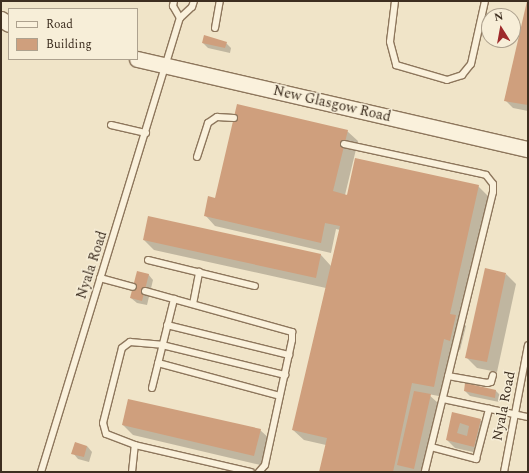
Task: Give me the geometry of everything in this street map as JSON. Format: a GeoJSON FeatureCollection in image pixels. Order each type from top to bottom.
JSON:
{"type":"FeatureCollection","features":[{"type":"Feature","properties":{"kind":"street","name":"New Glasgow Road"},"geometry":{"type":"LineString","coordinates":[[138,59],[528,149]]}},
{"type":"Feature","properties":{"kind":"lane"},"geometry":{"type":"LineString","coordinates":[[174,1],[173,6],[180,18],[192,7],[194,1]]}},
{"type":"Feature","properties":{"kind":"lane"},"geometry":{"type":"LineString","coordinates":[[215,28],[220,1]]}},
{"type":"Feature","properties":{"kind":"lane"},"geometry":{"type":"LineString","coordinates":[[395,1],[390,47],[396,65],[447,80],[462,75],[471,64],[485,1]]}},
{"type":"Feature","properties":{"kind":"lane","name":"Nyala Road"},"geometry":{"type":"LineString","coordinates":[[41,472],[180,18]]}},
{"type":"Feature","properties":{"kind":"lane"},"geometry":{"type":"LineString","coordinates":[[197,157],[208,123],[217,117],[234,118]]}},
{"type":"Feature","properties":{"kind":"lane"},"geometry":{"type":"LineString","coordinates":[[111,125],[146,133]]}},
{"type":"Feature","properties":{"kind":"lane"},"geometry":{"type":"LineString","coordinates":[[344,144],[478,173],[486,176],[493,184],[493,192],[425,472]]}},
{"type":"Feature","properties":{"kind":"lane"},"geometry":{"type":"LineString","coordinates":[[148,260],[255,286]]}},
{"type":"Feature","properties":{"kind":"lane"},"geometry":{"type":"LineString","coordinates":[[193,304],[199,272]]}},
{"type":"Feature","properties":{"kind":"lane"},"geometry":{"type":"LineString","coordinates":[[100,278],[133,287]]}},
{"type":"Feature","properties":{"kind":"lane"},"geometry":{"type":"LineString","coordinates":[[145,290],[288,330],[292,335],[285,375],[265,465],[260,472]]}},
{"type":"Feature","properties":{"kind":"lane"},"geometry":{"type":"LineString","coordinates":[[152,388],[174,299]]}},
{"type":"Feature","properties":{"kind":"lane"},"geometry":{"type":"LineString","coordinates":[[167,325],[289,355]]}},
{"type":"Feature","properties":{"kind":"lane"},"geometry":{"type":"LineString","coordinates":[[251,472],[135,445],[106,434],[103,423],[122,348],[134,341],[162,345],[285,375]]}},
{"type":"Feature","properties":{"kind":"lane","name":"Nyala Road"},"geometry":{"type":"LineString","coordinates":[[504,472],[528,345]]}},
{"type":"Feature","properties":{"kind":"lane"},"geometry":{"type":"LineString","coordinates":[[158,363],[280,396]]}},
{"type":"Feature","properties":{"kind":"lane"},"geometry":{"type":"LineString","coordinates":[[448,376],[487,383],[491,382],[494,375]]}},
{"type":"Feature","properties":{"kind":"lane"},"geometry":{"type":"LineString","coordinates":[[443,400],[528,417]]}},
{"type":"Feature","properties":{"kind":"lane"},"geometry":{"type":"LineString","coordinates":[[431,447],[476,459],[489,409]]}},
{"type":"Feature","properties":{"kind":"lane"},"geometry":{"type":"LineString","coordinates":[[132,472],[135,445]]}},
{"type":"Feature","properties":{"kind":"building"},"geometry":{"type":"Polygon","coordinates":[[[528,1],[528,105],[504,101],[516,48],[521,48],[521,27],[528,1]]]}},
{"type":"Feature","properties":{"kind":"building"},"geometry":{"type":"Polygon","coordinates":[[[204,35],[227,42],[225,48],[202,43],[204,35]]]}},
{"type":"Feature","properties":{"kind":"building"},"geometry":{"type":"Polygon","coordinates":[[[237,104],[348,130],[333,191],[347,195],[355,158],[479,185],[450,314],[456,315],[450,341],[444,339],[434,387],[412,383],[393,472],[319,472],[327,438],[292,430],[340,226],[325,223],[321,243],[204,216],[208,196],[215,198],[237,104]]]}},
{"type":"Feature","properties":{"kind":"building"},"geometry":{"type":"Polygon","coordinates":[[[148,216],[321,254],[316,278],[143,240],[148,216]]]}},
{"type":"Feature","properties":{"kind":"building"},"geometry":{"type":"Polygon","coordinates":[[[485,268],[506,273],[487,362],[465,358],[485,268]]]}},
{"type":"Feature","properties":{"kind":"building"},"geometry":{"type":"Polygon","coordinates":[[[137,271],[149,274],[142,301],[130,298],[137,271]]]}},
{"type":"Feature","properties":{"kind":"building"},"geometry":{"type":"Polygon","coordinates":[[[465,383],[496,390],[495,398],[464,391],[465,383]]]}},
{"type":"Feature","properties":{"kind":"building"},"geometry":{"type":"Polygon","coordinates":[[[414,391],[431,394],[414,469],[397,465],[414,391]]]}},
{"type":"Feature","properties":{"kind":"building"},"geometry":{"type":"Polygon","coordinates":[[[128,399],[261,429],[254,456],[122,425],[128,399]]]}},
{"type":"Feature","properties":{"kind":"building"},"geometry":{"type":"Polygon","coordinates":[[[452,412],[481,419],[474,447],[446,440],[452,412]],[[460,423],[457,433],[467,436],[469,426],[460,423]]]}},
{"type":"Feature","properties":{"kind":"building"},"geometry":{"type":"Polygon","coordinates":[[[75,442],[87,446],[84,457],[71,454],[75,442]]]}}]}
